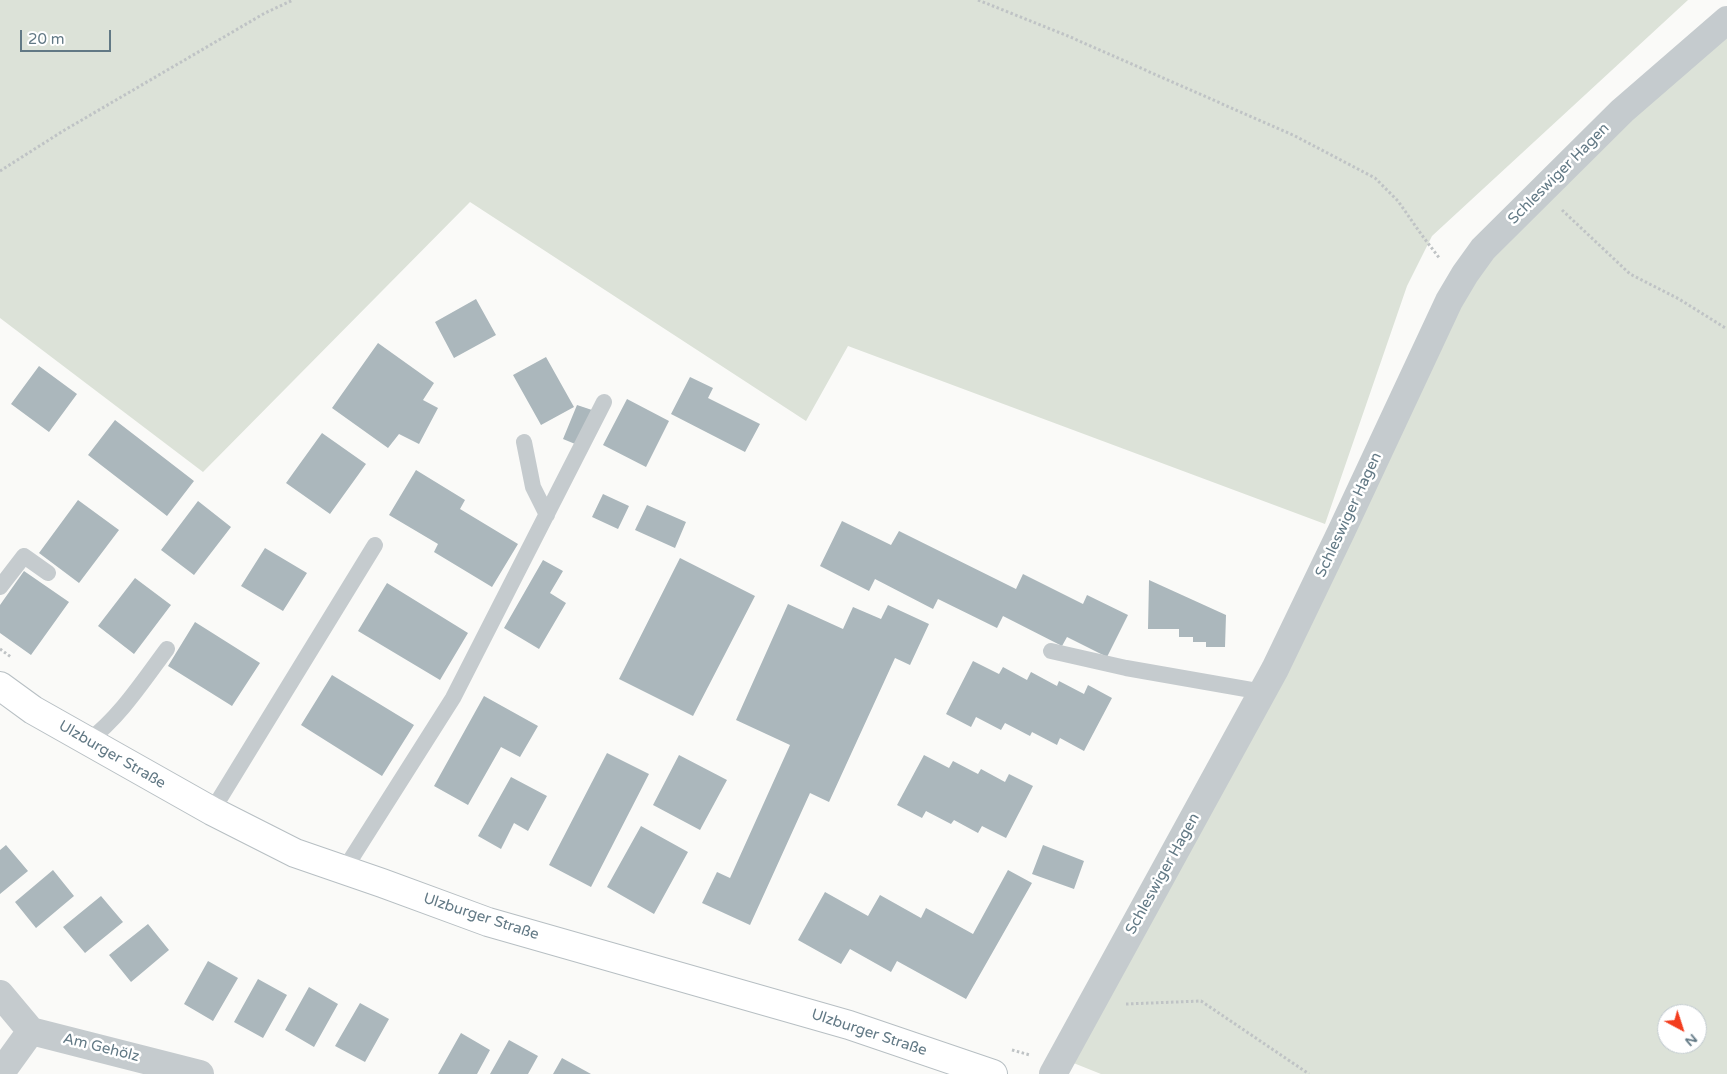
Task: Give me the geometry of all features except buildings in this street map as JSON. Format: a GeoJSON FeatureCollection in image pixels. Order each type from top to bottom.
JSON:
{"type":"FeatureCollection","features":[{"type":"Feature","properties":{"kind":"main road","name":"Ulzburger Straße"},"geometry":{"type":"LineString","coordinates":[[0,686],[33,710],[212,811],[295,853],[488,922],[849,1026],[993,1074]]}},
{"type":"Feature","properties":{"kind":"street","name":"Schleswiger Hagen"},"geometry":{"type":"LineString","coordinates":[[1056,1068],[1263,692],[1341,532],[1449,302],[1465,274],[1483,249],[1622,111],[1727,20]]}},
{"type":"Feature","properties":{"kind":"street"},"geometry":{"type":"LineString","coordinates":[[0,994],[31,1030],[0,1074]]}},
{"type":"Feature","properties":{"kind":"street","name":"Am Gehölz"},"geometry":{"type":"LineString","coordinates":[[31,1030],[200,1074]]}},
{"type":"Feature","properties":{"kind":"lane"},"geometry":{"type":"LineString","coordinates":[[346,871],[351,858],[453,698],[604,402]]}},
{"type":"Feature","properties":{"kind":"lane"},"geometry":{"type":"LineString","coordinates":[[524,442],[533,487],[547,515]]}},
{"type":"Feature","properties":{"kind":"lane"},"geometry":{"type":"LineString","coordinates":[[212,811],[375,545]]}},
{"type":"Feature","properties":{"kind":"lane"},"geometry":{"type":"LineString","coordinates":[[0,587],[24,556],[48,573]]}},
{"type":"Feature","properties":{"kind":"lane"},"geometry":{"type":"LineString","coordinates":[[88,741],[103,730],[130,698],[167,648]]}},
{"type":"Feature","properties":{"kind":"lane"},"geometry":{"type":"LineString","coordinates":[[1051,651],[1126,668],[1263,692]]}},
{"type":"Feature","properties":{"kind":"path"},"geometry":{"type":"LineString","coordinates":[[0,171],[63,131],[248,23],[293,0]]}},
{"type":"Feature","properties":{"kind":"path"},"geometry":{"type":"LineString","coordinates":[[978,0],[1068,36],[1295,136],[1375,178],[1398,201],[1420,234],[1444,263],[1465,274]]}},
{"type":"Feature","properties":{"kind":"path"},"geometry":{"type":"LineString","coordinates":[[1542,191],[1630,274],[1679,298],[1727,329]]}},
{"type":"Feature","properties":{"kind":"path"},"geometry":{"type":"LineString","coordinates":[[0,649],[16,661]]}},
{"type":"Feature","properties":{"kind":"path"},"geometry":{"type":"LineString","coordinates":[[1090,1006],[1201,1001],[1309,1074]]}},
{"type":"Feature","properties":{"kind":"path"},"geometry":{"type":"LineString","coordinates":[[1003,1048],[1056,1068]]}},
{"type":"Feature","properties":{"kind":"shaded area"},"geometry":{"type":"Polygon","coordinates":[[[0,0],[1688,0],[1432,236],[1407,286],[1325,524],[848,346],[806,421],[470,202],[203,472],[0,318],[0,0]]]}},
{"type":"Feature","properties":{"kind":"shaded area"},"geometry":{"type":"Polygon","coordinates":[[[1727,30],[1727,1074],[1101,1074],[1066,1060],[1485,254],[1727,30]]]}}]}
